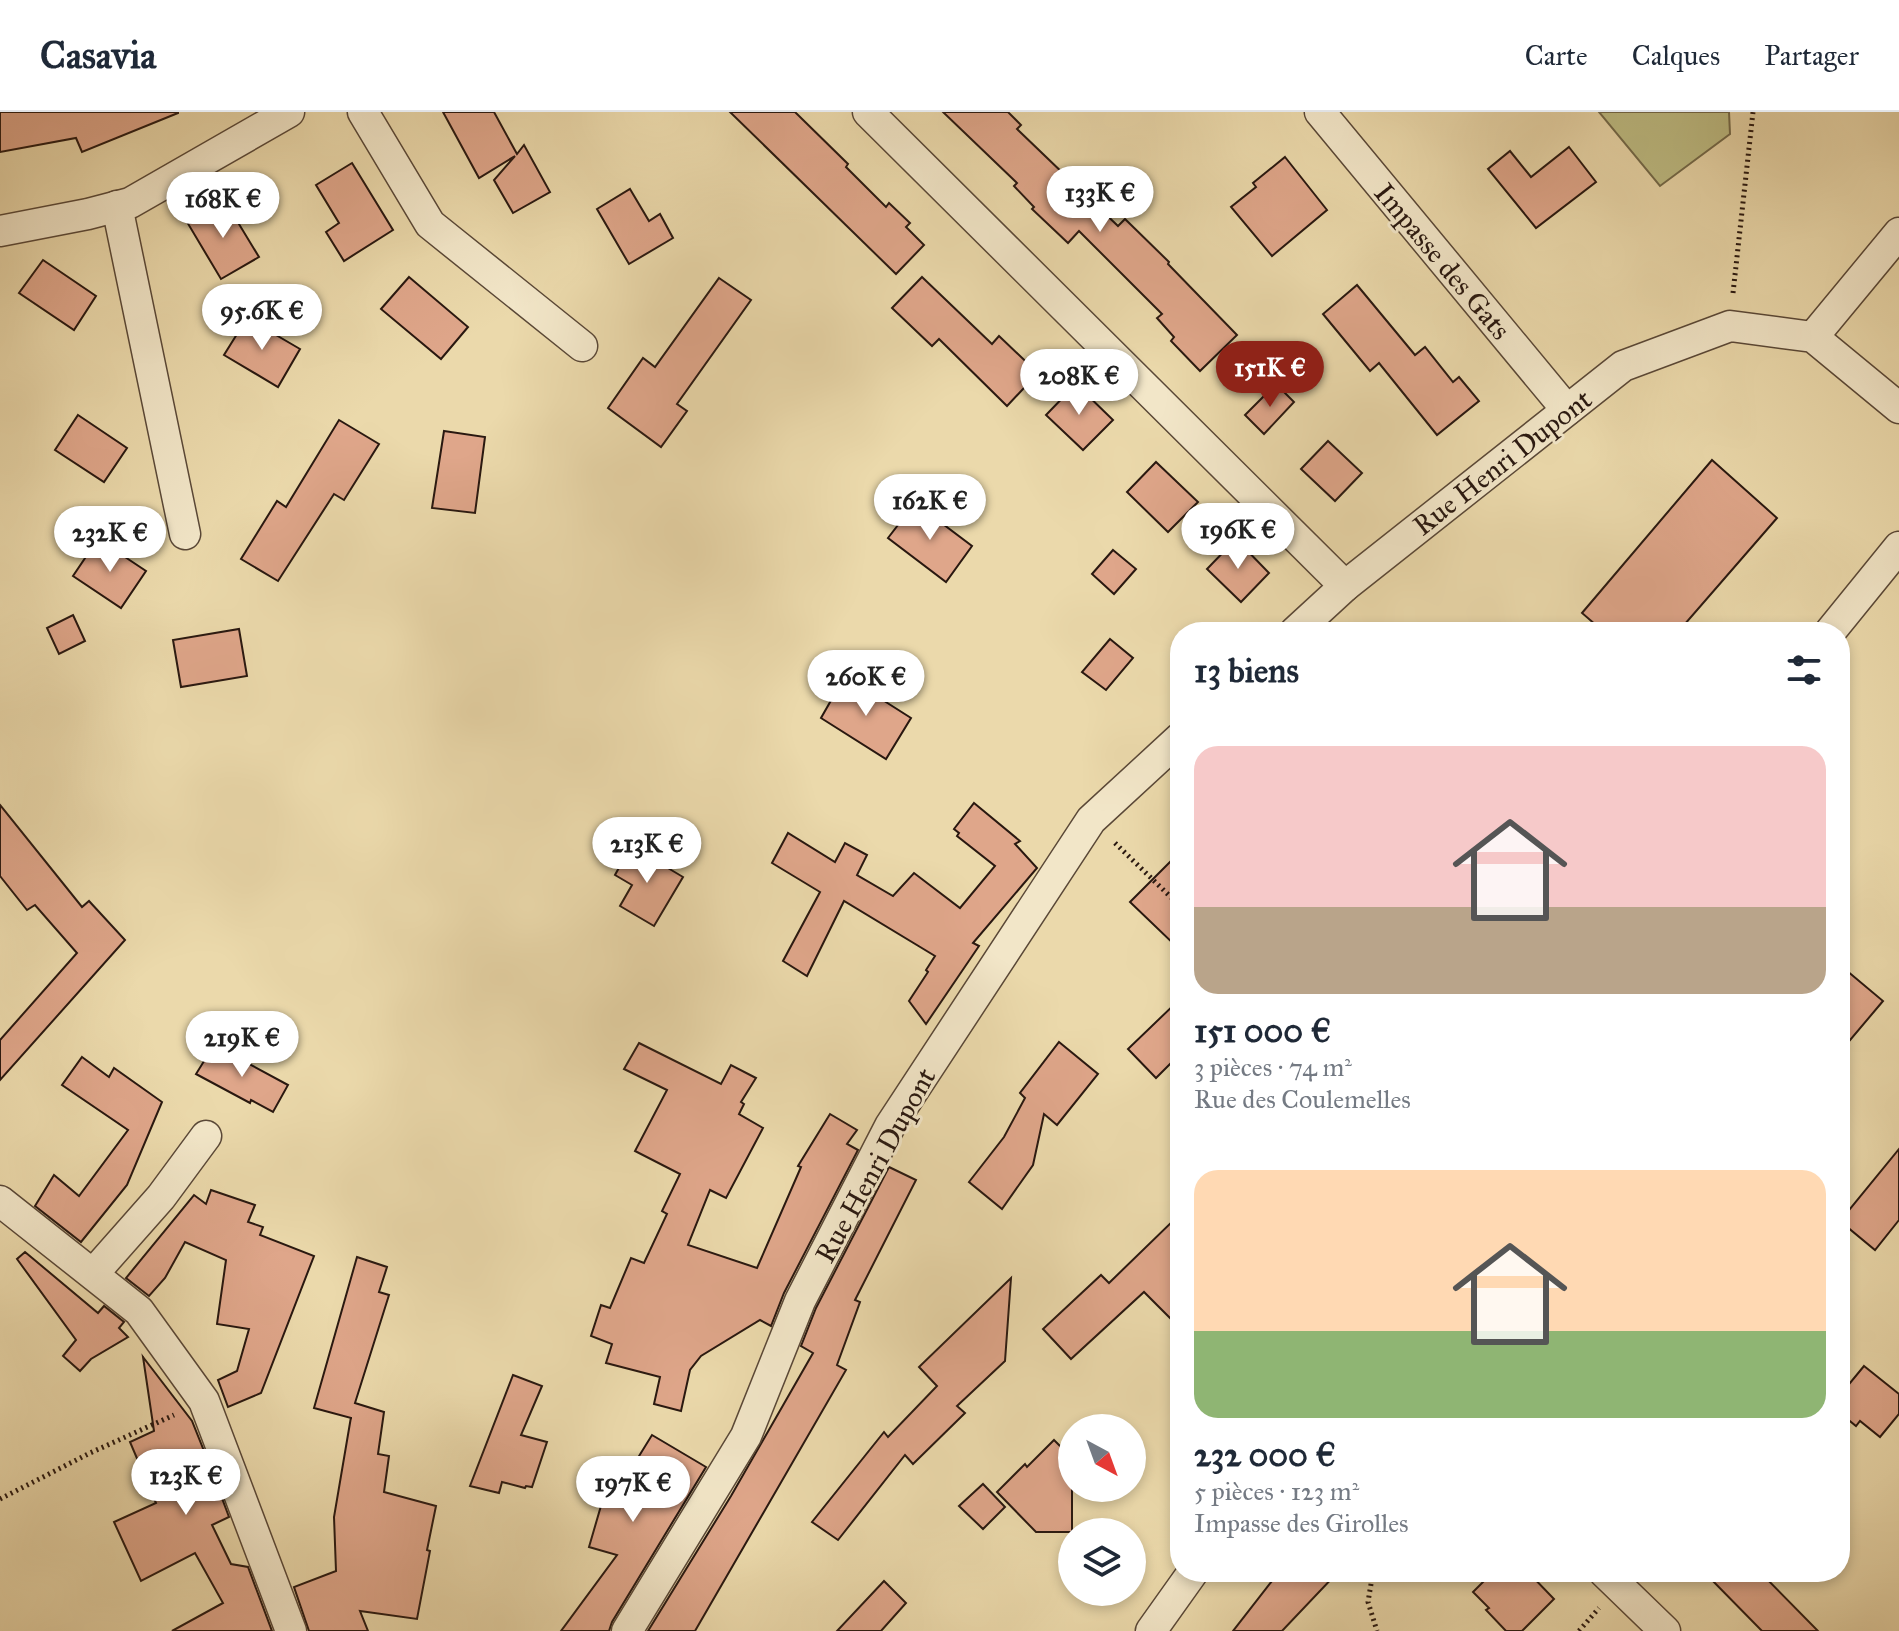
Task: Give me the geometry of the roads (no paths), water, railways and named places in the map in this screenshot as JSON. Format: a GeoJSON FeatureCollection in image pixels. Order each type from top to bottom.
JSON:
{"type":"FeatureCollection","features":[{"type":"Feature","properties":{"kind":"street"},"geometry":{"type":"LineString","coordinates":[[0,231],[130,203],[289,112]]}},
{"type":"Feature","properties":{"kind":"street"},"geometry":{"type":"LineString","coordinates":[[363,112],[430,224],[582,346]]}},
{"type":"Feature","properties":{"kind":"street"},"geometry":{"type":"LineString","coordinates":[[868,112],[1345,586]]}},
{"type":"Feature","properties":{"kind":"street","name":"Impasse des Gats"},"geometry":{"type":"LineString","coordinates":[[1320,112],[1567,410]]}},
{"type":"Feature","properties":{"kind":"street"},"geometry":{"type":"LineString","coordinates":[[117,206],[185,534]]}},
{"type":"Feature","properties":{"kind":"street"},"geometry":{"type":"LineString","coordinates":[[1899,233],[1813,337],[1899,408]]}},
{"type":"Feature","properties":{"kind":"street","name":"Rue Henri Dupont"},"geometry":{"type":"LineString","coordinates":[[1306,622],[1345,586],[1623,366],[1730,326],[1813,337]]}},
{"type":"Feature","properties":{"kind":"street"},"geometry":{"type":"LineString","coordinates":[[1838,622],[1899,547]]}},
{"type":"Feature","properties":{"kind":"street","name":"Rue Henri Dupont"},"geometry":{"type":"LineString","coordinates":[[627,1631],[746,1436],[800,1301],[890,1126],[1091,820],[1170,747]]}},
{"type":"Feature","properties":{"kind":"street"},"geometry":{"type":"LineString","coordinates":[[93,1274],[161,1197],[206,1136]]}},
{"type":"Feature","properties":{"kind":"street"},"geometry":{"type":"LineString","coordinates":[[0,1201],[139,1311],[204,1401],[291,1631]]}},
{"type":"Feature","properties":{"kind":"street"},"geometry":{"type":"LineString","coordinates":[[1151,1631],[1186,1582]]}},
{"type":"Feature","properties":{"kind":"street"},"geometry":{"type":"LineString","coordinates":[[1614,1582],[1665,1631]]}}]}
